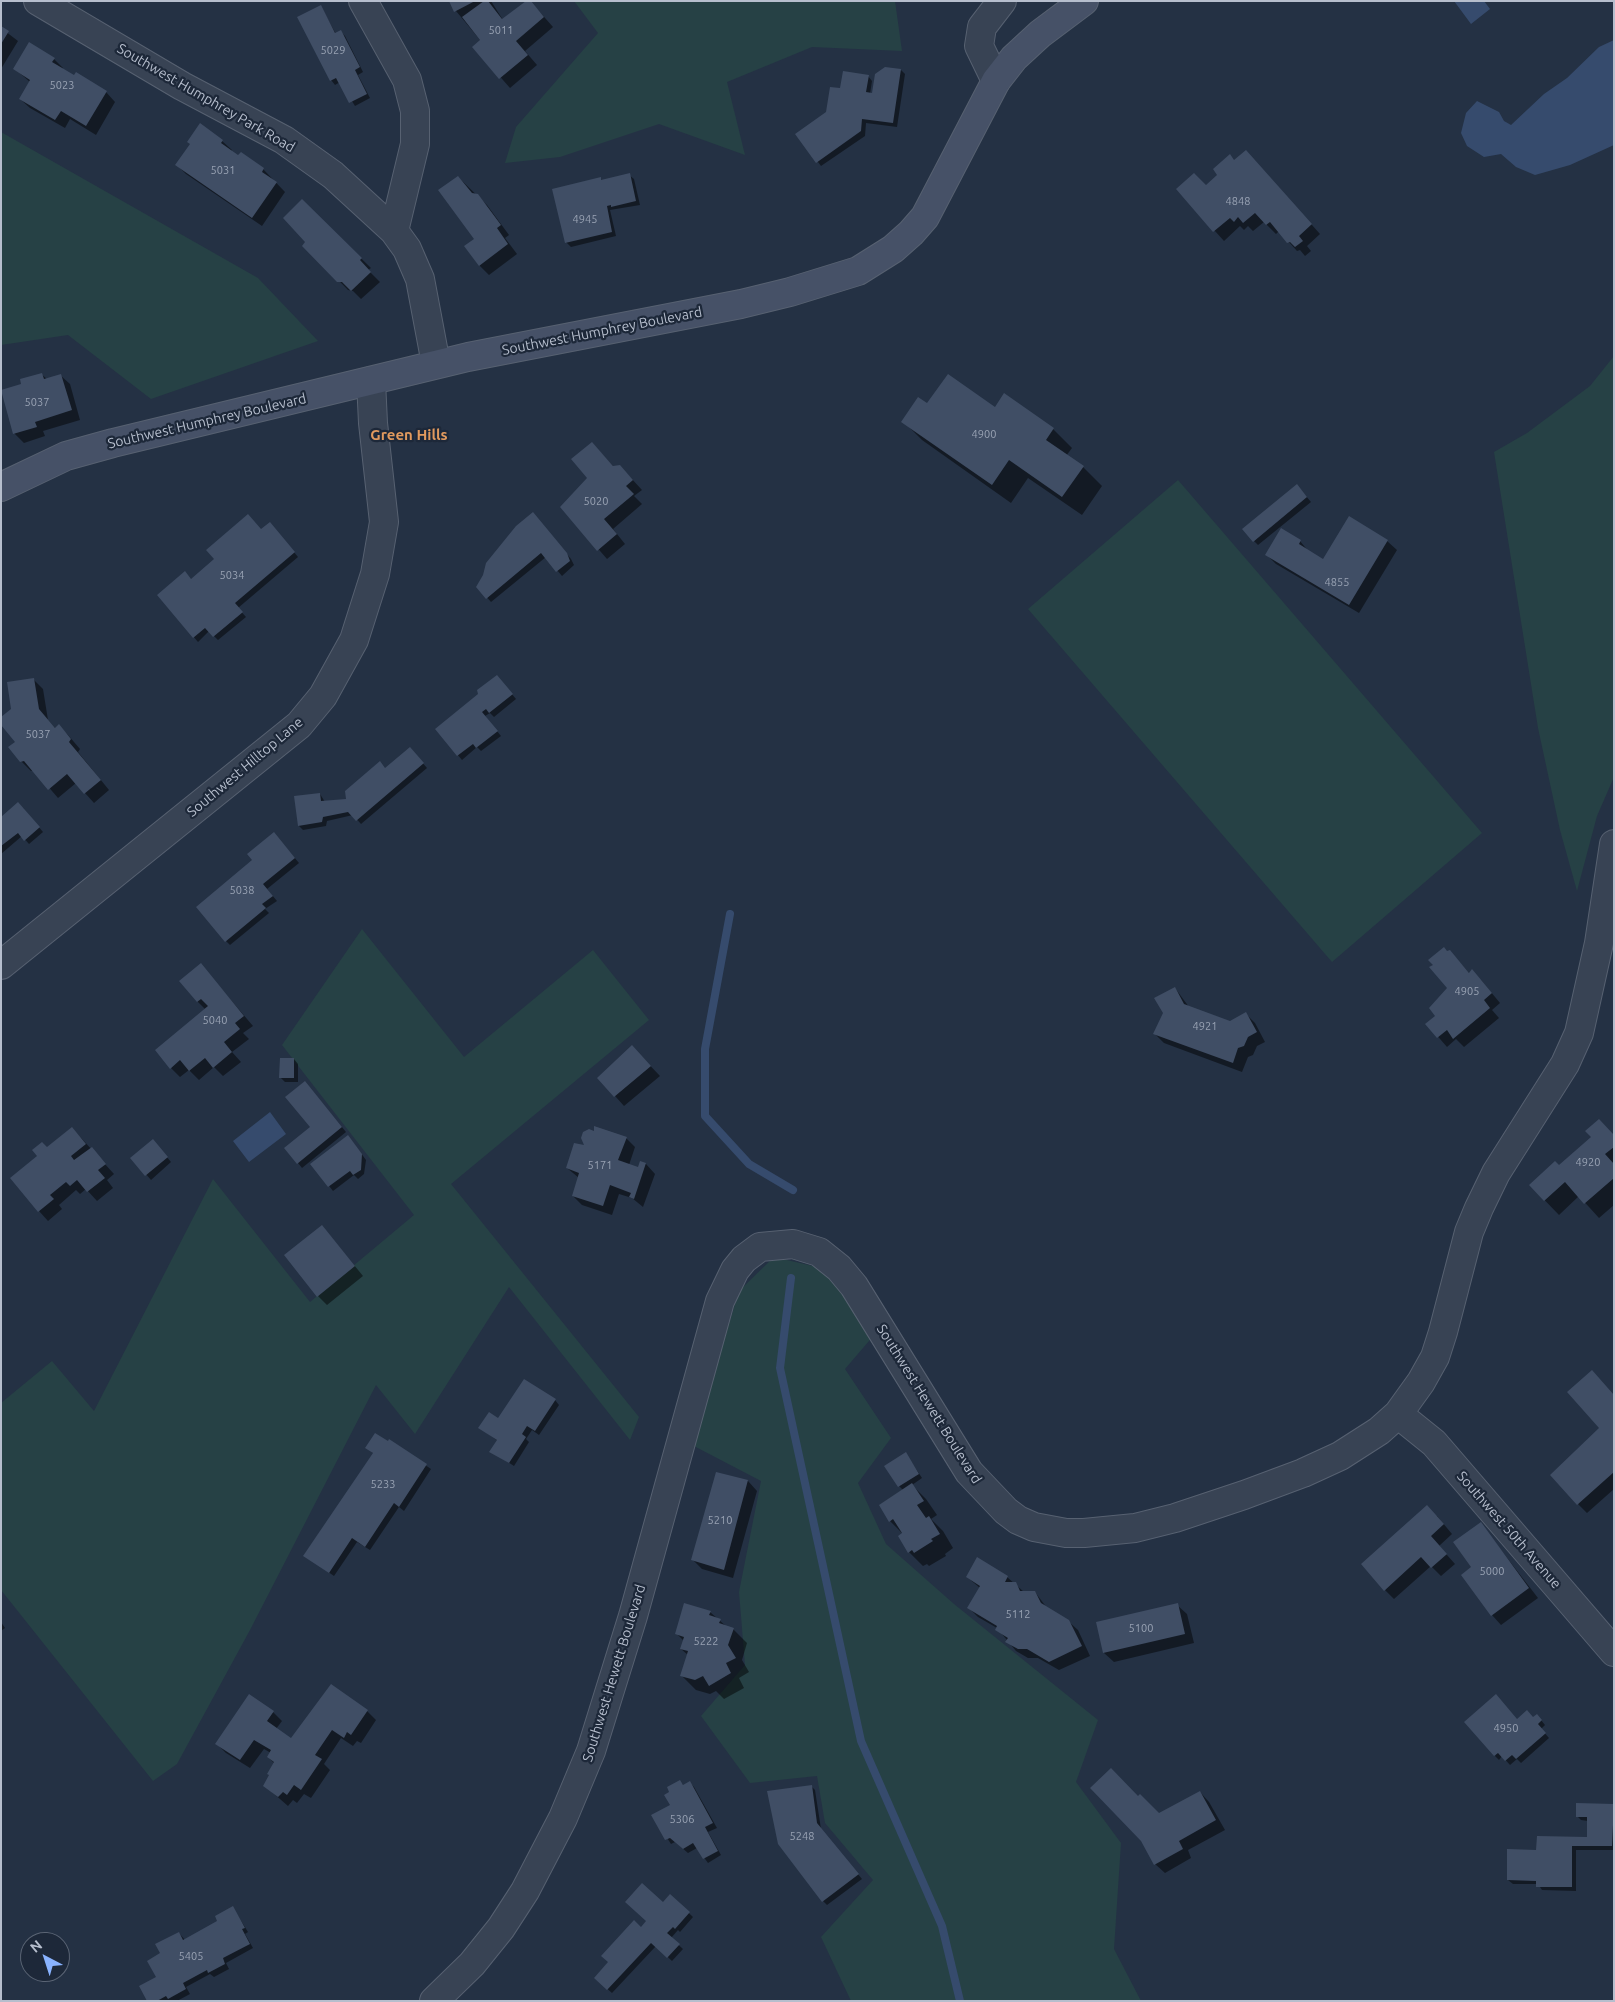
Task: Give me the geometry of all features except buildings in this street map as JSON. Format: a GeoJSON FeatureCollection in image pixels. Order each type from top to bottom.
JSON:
{"type":"FeatureCollection","features":[{"type":"Feature","properties":{"kind":"main road","name":"Southwest Humphrey Boulevard"},"geometry":{"type":"LineString","coordinates":[[1,487],[66,456],[112,443],[436,364],[741,304],[790,292],[858,271],[893,249],[925,217],[996,81],[1014,58],[1040,34],[1084,1]]}},
{"type":"Feature","properties":{"kind":"street","name":"Southwest Humphrey Park Road"},"geometry":{"type":"LineString","coordinates":[[38,1],[182,86],[284,140],[332,175],[394,231],[407,248],[420,279],[436,364]]}},
{"type":"Feature","properties":{"kind":"street"},"geometry":{"type":"LineString","coordinates":[[364,1],[407,80],[415,111],[415,144],[394,231]]}},
{"type":"Feature","properties":{"kind":"street"},"geometry":{"type":"LineString","coordinates":[[996,81],[979,46],[982,27],[1002,1]]}},
{"type":"Feature","properties":{"kind":"street","name":"Southwest Hilltop Lane"},"geometry":{"type":"LineString","coordinates":[[1,965],[299,725],[323,696],[354,640],[375,574],[384,522],[373,423],[371,381]]}},
{"type":"Feature","properties":{"kind":"street","name":"Southwest Hewett Boulevard"},"geometry":{"type":"LineString","coordinates":[[434,2001],[472,1964],[501,1928],[525,1891],[563,1818],[591,1751],[633,1616],[720,1301],[735,1270],[744,1259],[760,1248],[781,1244],[806,1246],[819,1252],[839,1268],[854,1286],[969,1472],[1006,1511],[1018,1520],[1034,1527],[1066,1533],[1135,1528],[1175,1518],[1286,1480],[1333,1460],[1364,1443],[1398,1414],[1421,1382],[1435,1357],[1469,1232],[1479,1208],[1496,1173],[1565,1064],[1579,1033],[1599,943],[1614,844]]}},
{"type":"Feature","properties":{"kind":"street","name":"Southwest 50th Avenue"},"geometry":{"type":"LineString","coordinates":[[1398,1414],[1434,1443],[1614,1652]]}},
{"type":"Feature","properties":{"kind":"green space"},"geometry":{"type":"Polygon","coordinates":[[[574,1],[895,1],[902,51],[812,47],[727,82],[745,155],[659,124],[560,157],[505,163],[516,127],[598,33],[574,1]]]}},
{"type":"Feature","properties":{"kind":"green space"},"geometry":{"type":"Polygon","coordinates":[[[1,132],[258,278],[318,341],[151,399],[68,335],[1,345],[1,132]]]}},
{"type":"Feature","properties":{"kind":"green space"},"geometry":{"type":"Polygon","coordinates":[[[1614,356],[1614,777],[1597,816],[1577,891],[1560,830],[1538,728],[1494,452],[1527,433],[1590,386],[1614,356]]]}},
{"type":"Feature","properties":{"kind":"green space"},"geometry":{"type":"Polygon","coordinates":[[[1178,480],[1482,833],[1332,962],[1028,609],[1178,480]]]}},
{"type":"Feature","properties":{"kind":"green space"},"geometry":{"type":"Polygon","coordinates":[[[362,929],[464,1057],[593,950],[649,1020],[451,1184],[639,1417],[630,1440],[509,1287],[415,1434],[376,1385],[250,1630],[177,1764],[153,1781],[1,1590],[1,1403],[52,1361],[94,1411],[213,1179],[310,1302],[414,1215],[282,1045],[362,929]]]}},
{"type":"Feature","properties":{"kind":"green space"},"geometry":{"type":"Polygon","coordinates":[[[774,1257],[830,1270],[875,1334],[845,1369],[891,1438],[858,1483],[886,1544],[954,1604],[1098,1720],[1076,1782],[1121,1843],[1114,1949],[1141,2001],[851,2001],[821,1937],[873,1880],[825,1823],[817,1776],[750,1783],[701,1716],[745,1665],[739,1592],[761,1481],[692,1445],[739,1291],[774,1257]]]}},
{"type":"Feature","properties":{"kind":"water"},"geometry":{"type":"Polygon","coordinates":[[[1454,1],[1484,1],[1490,9],[1471,24],[1454,1]]]}},
{"type":"Feature","properties":{"kind":"water"},"geometry":{"type":"Polygon","coordinates":[[[1614,40],[1614,145],[1570,165],[1535,175],[1516,167],[1501,154],[1484,157],[1467,146],[1461,133],[1466,113],[1477,101],[1499,112],[1504,121],[1511,125],[1544,94],[1567,78],[1599,47],[1614,40]]]}},
{"type":"Feature","properties":{"kind":"water"},"geometry":{"type":"Polygon","coordinates":[[[270,1112],[286,1134],[249,1162],[233,1141],[270,1112]]]}},
{"type":"Feature","properties":{"kind":"waterway"},"geometry":{"type":"LineString","coordinates":[[730,914],[705,1049],[705,1116],[749,1164],[793,1190]]}},
{"type":"Feature","properties":{"kind":"waterway"},"geometry":{"type":"LineString","coordinates":[[791,1278],[780,1368],[861,1741],[942,1926],[960,2001]]}},
{"type":"Feature","properties":{"kind":"district","name":"Green Hills"},"geometry":{"type":"Point","coordinates":[409,435]}}]}
